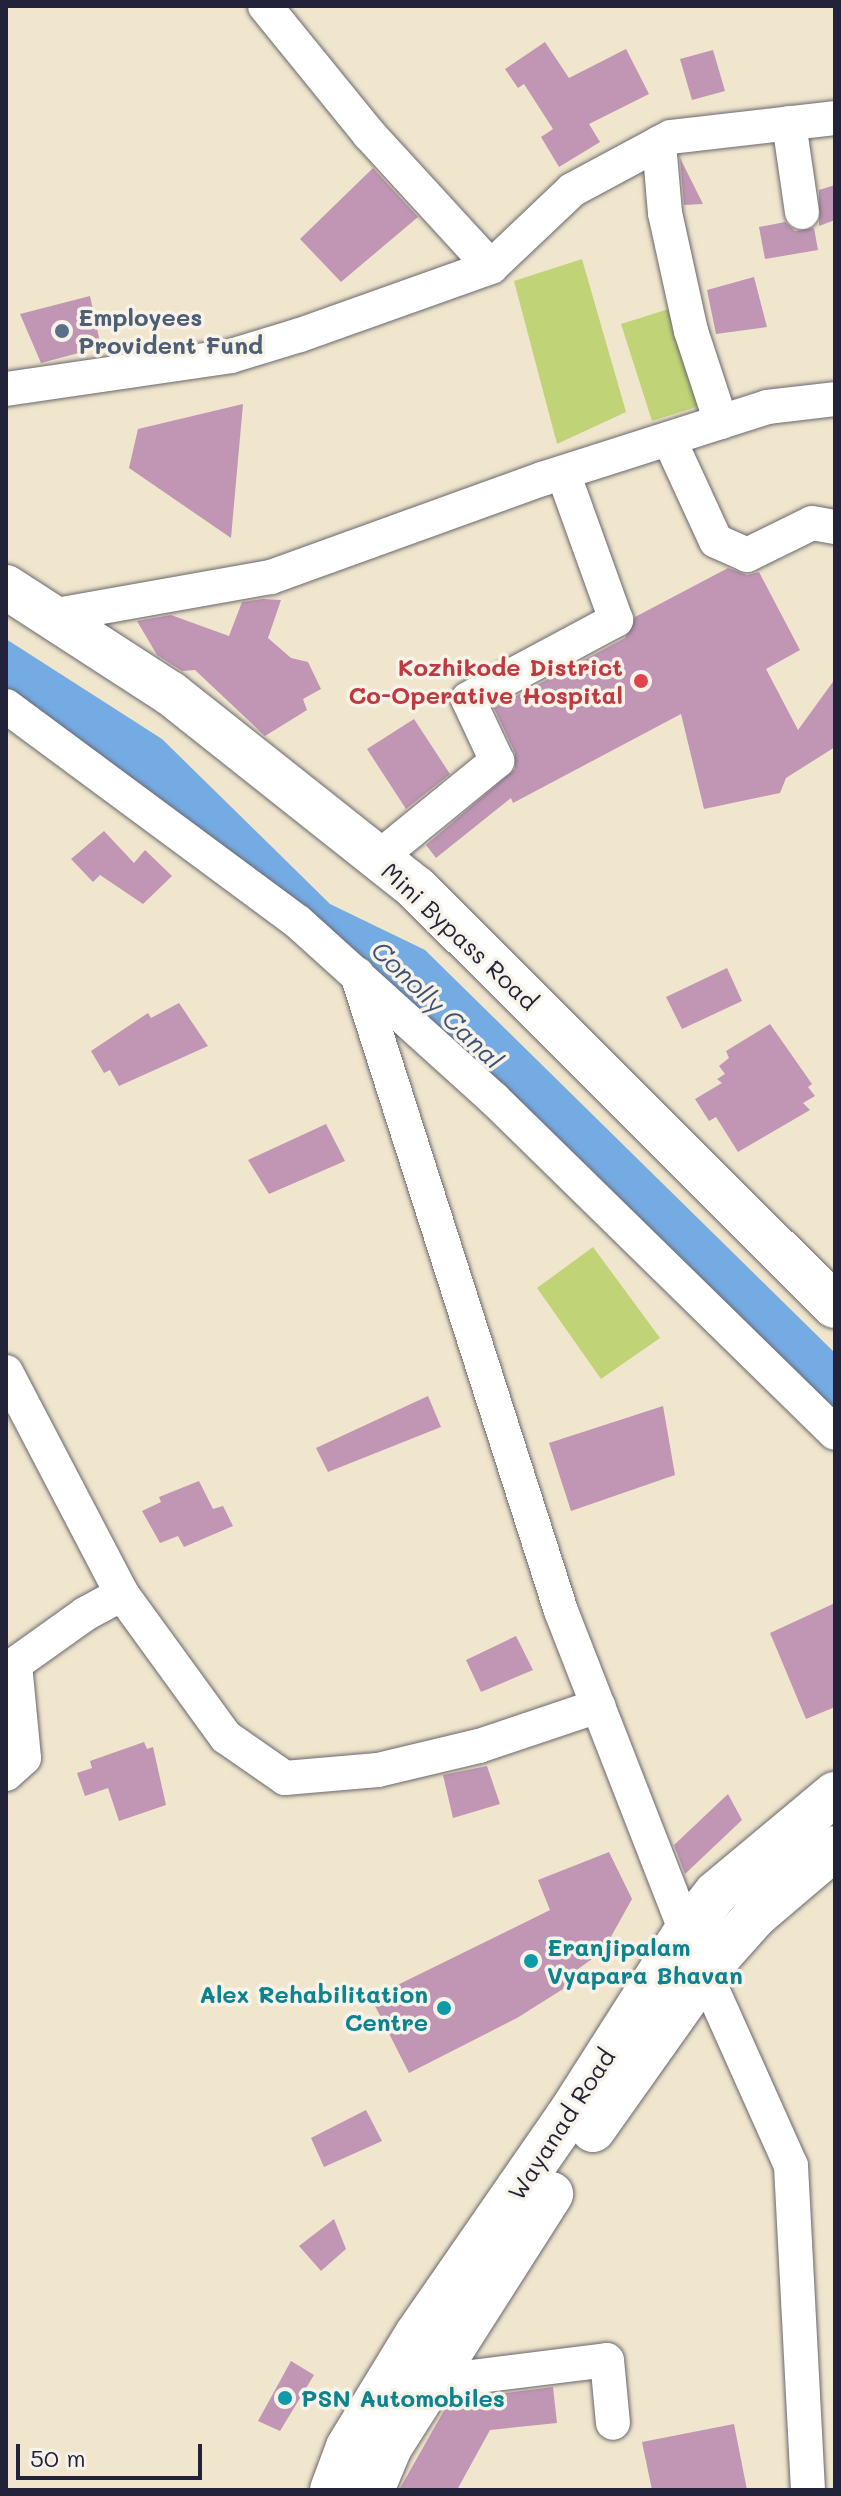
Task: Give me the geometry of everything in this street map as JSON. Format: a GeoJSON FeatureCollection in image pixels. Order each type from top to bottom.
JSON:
{"type":"FeatureCollection","features":[{"type":"Feature","properties":{"kind":"main road","name":"Mini Bypass Road"},"geometry":{"type":"LineString","coordinates":[[6,587],[170,693],[416,888],[835,1306]]}},
{"type":"Feature","properties":{"kind":"main road","name":"Mini Bypass Road"},"geometry":{"type":"LineString","coordinates":[[6,616],[195,747],[490,983],[835,1333]]}},
{"type":"Feature","properties":{"kind":"main road","name":"Wayanad Road"},"geometry":{"type":"LineString","coordinates":[[332,2490],[348,2447],[417,2334],[572,2110],[686,1931],[716,1893],[835,1794]]}},
{"type":"Feature","properties":{"kind":"main road"},"geometry":{"type":"LineString","coordinates":[[372,2490],[390,2447],[431,2382],[608,2107],[705,1972],[755,1916],[835,1848]]}},
{"type":"Feature","properties":{"kind":"street"},"geometry":{"type":"LineString","coordinates":[[265,6],[359,122],[491,267]]}},
{"type":"Feature","properties":{"kind":"street"},"geometry":{"type":"LineString","coordinates":[[6,389],[231,356],[491,267],[572,190],[671,137],[835,118]]}},
{"type":"Feature","properties":{"kind":"street"},"geometry":{"type":"LineString","coordinates":[[789,123],[802,212]]}},
{"type":"Feature","properties":{"kind":"street"},"geometry":{"type":"LineString","coordinates":[[659,143],[665,213],[691,331],[721,422]]}},
{"type":"Feature","properties":{"kind":"street"},"geometry":{"type":"LineString","coordinates":[[51,616],[271,577],[563,473],[767,407],[835,399]]}},
{"type":"Feature","properties":{"kind":"street"},"geometry":{"type":"LineString","coordinates":[[669,439],[716,541],[747,555],[812,523],[835,527]]}},
{"type":"Feature","properties":{"kind":"street"},"geometry":{"type":"LineString","coordinates":[[378,858],[497,761],[468,699],[616,620],[563,473]]}},
{"type":"Feature","properties":{"kind":"street"},"geometry":{"type":"LineString","coordinates":[[6,706],[298,922],[494,1099],[835,1433]]}},
{"type":"Feature","properties":{"kind":"street"},"geometry":{"type":"LineString","coordinates":[[357,974],[556,1596],[686,1931],[791,2166],[808,2490]]}},
{"type":"Feature","properties":{"kind":"street"},"geometry":{"type":"LineString","coordinates":[[6,1372],[122,1594],[226,1737],[285,1778],[407,1763],[479,1746],[598,1706]]}},
{"type":"Feature","properties":{"kind":"street"},"geometry":{"type":"LineString","coordinates":[[6,1774],[24,1758],[15,1664],[85,1614],[122,1594]]}},
{"type":"Feature","properties":{"kind":"street"},"geometry":{"type":"LineString","coordinates":[[431,2382],[607,2360],[613,2423]]}},
{"type":"Feature","properties":{"kind":"green space"},"geometry":{"type":"Polygon","coordinates":[[[582,259],[626,412],[557,444],[514,281],[582,259]]]}},
{"type":"Feature","properties":{"kind":"green space"},"geometry":{"type":"Polygon","coordinates":[[[678,306],[709,403],[652,421],[621,324],[678,306]]]}},
{"type":"Feature","properties":{"kind":"green space"},"geometry":{"type":"Polygon","coordinates":[[[593,1247],[660,1338],[601,1379],[537,1288],[593,1247]]]}},
{"type":"Feature","properties":{"kind":"water","name":"Conolly Canal"},"geometry":{"type":"Polygon","coordinates":[[[6,639],[162,739],[330,904],[425,950],[835,1353],[835,1417],[161,801],[6,689],[6,639]]]}},
{"type":"Feature","properties":{"kind":"building"},"geometry":{"type":"Polygon","coordinates":[[[545,42],[569,78],[626,49],[649,94],[589,124],[600,142],[559,167],[541,137],[553,129],[524,84],[518,88],[505,69],[545,42]]]}},
{"type":"Feature","properties":{"kind":"building"},"geometry":{"type":"Polygon","coordinates":[[[713,50],[725,91],[692,100],[680,59],[713,50]]]}},
{"type":"Feature","properties":{"kind":"building"},"geometry":{"type":"Polygon","coordinates":[[[680,158],[703,204],[684,205],[680,158]]]}},
{"type":"Feature","properties":{"kind":"building"},"geometry":{"type":"Polygon","coordinates":[[[373,168],[418,217],[341,282],[300,239],[373,168]]]}},
{"type":"Feature","properties":{"kind":"building"},"geometry":{"type":"Polygon","coordinates":[[[835,185],[835,220],[819,226],[819,190],[835,185]]]}},
{"type":"Feature","properties":{"kind":"building"},"geometry":{"type":"Polygon","coordinates":[[[785,222],[795,231],[814,228],[818,250],[765,259],[759,227],[785,222]]]}},
{"type":"Feature","properties":{"kind":"building"},"geometry":{"type":"Polygon","coordinates":[[[754,277],[767,327],[716,334],[707,290],[754,277]]]}},
{"type":"Feature","properties":{"kind":"building","name":"Employees Provident Fund"},"geometry":{"type":"Polygon","coordinates":[[[90,296],[101,347],[41,363],[20,314],[90,296]]]}},
{"type":"Feature","properties":{"kind":"building"},"geometry":{"type":"Polygon","coordinates":[[[243,404],[231,538],[129,468],[138,429],[243,404]]]}},
{"type":"Feature","properties":{"kind":"building","name":"Kozhikode District Co-Operative Hospital"},"geometry":{"type":"Polygon","coordinates":[[[728,568],[747,575],[759,572],[800,650],[766,669],[798,730],[835,679],[835,747],[786,778],[780,793],[704,809],[681,714],[513,803],[511,798],[436,858],[426,845],[515,769],[515,753],[494,708],[625,638],[635,617],[728,568]]]}},
{"type":"Feature","properties":{"kind":"building"},"geometry":{"type":"Polygon","coordinates":[[[281,600],[268,638],[291,658],[308,662],[321,689],[303,699],[307,710],[265,736],[195,670],[182,671],[157,655],[137,621],[171,615],[229,636],[242,602],[281,600]]]}},
{"type":"Feature","properties":{"kind":"building"},"geometry":{"type":"Polygon","coordinates":[[[414,719],[450,774],[406,809],[367,749],[414,719]]]}},
{"type":"Feature","properties":{"kind":"building"},"geometry":{"type":"Polygon","coordinates":[[[104,831],[134,863],[145,850],[172,876],[143,904],[100,875],[93,882],[71,859],[104,831]]]}},
{"type":"Feature","properties":{"kind":"building"},"geometry":{"type":"Polygon","coordinates":[[[727,968],[742,1001],[682,1029],[666,997],[727,968]]]}},
{"type":"Feature","properties":{"kind":"building"},"geometry":{"type":"Polygon","coordinates":[[[179,1003],[208,1046],[119,1086],[110,1070],[104,1073],[91,1051],[148,1013],[151,1018],[179,1003]]]}},
{"type":"Feature","properties":{"kind":"building"},"geometry":{"type":"Polygon","coordinates":[[[770,1024],[812,1084],[808,1087],[815,1096],[803,1103],[810,1110],[738,1152],[716,1117],[709,1121],[695,1099],[722,1083],[717,1079],[725,1074],[719,1066],[729,1058],[726,1051],[770,1024]]]}},
{"type":"Feature","properties":{"kind":"building"},"geometry":{"type":"Polygon","coordinates":[[[326,1124],[345,1161],[269,1194],[248,1160],[326,1124]]]}},
{"type":"Feature","properties":{"kind":"building"},"geometry":{"type":"Polygon","coordinates":[[[428,1396],[441,1427],[328,1472],[316,1448],[428,1396]]]}},
{"type":"Feature","properties":{"kind":"building"},"geometry":{"type":"Polygon","coordinates":[[[663,1406],[675,1475],[571,1511],[549,1443],[663,1406]]]}},
{"type":"Feature","properties":{"kind":"building"},"geometry":{"type":"Polygon","coordinates":[[[199,1481],[213,1509],[223,1506],[233,1526],[184,1547],[178,1536],[160,1543],[142,1511],[161,1502],[159,1497],[199,1481]]]}},
{"type":"Feature","properties":{"kind":"building"},"geometry":{"type":"Polygon","coordinates":[[[835,1603],[835,1707],[806,1719],[770,1633],[835,1603]]]}},
{"type":"Feature","properties":{"kind":"building"},"geometry":{"type":"Polygon","coordinates":[[[516,1636],[533,1670],[481,1692],[466,1660],[516,1636]]]}},
{"type":"Feature","properties":{"kind":"building"},"geometry":{"type":"Polygon","coordinates":[[[144,1742],[147,1749],[153,1747],[166,1805],[119,1821],[108,1788],[85,1796],[77,1773],[92,1768],[90,1761],[144,1742]]]}},
{"type":"Feature","properties":{"kind":"building"},"geometry":{"type":"Polygon","coordinates":[[[487,1766],[500,1804],[453,1818],[443,1775],[487,1766]]]}},
{"type":"Feature","properties":{"kind":"building"},"geometry":{"type":"Polygon","coordinates":[[[728,1794],[742,1820],[685,1874],[674,1845],[728,1794]]]}},
{"type":"Feature","properties":{"kind":"building"},"geometry":{"type":"Polygon","coordinates":[[[609,1852],[632,1899],[603,1951],[567,1977],[571,1984],[517,2018],[409,2073],[371,1998],[550,1910],[538,1880],[609,1852]]]}},
{"type":"Feature","properties":{"kind":"building"},"geometry":{"type":"Polygon","coordinates":[[[366,2110],[382,2141],[324,2167],[311,2138],[366,2110]]]}},
{"type":"Feature","properties":{"kind":"building"},"geometry":{"type":"Polygon","coordinates":[[[334,2219],[346,2249],[321,2271],[299,2246],[334,2219]]]}},
{"type":"Feature","properties":{"kind":"building","name":"PSN Automobiles"},"geometry":{"type":"Polygon","coordinates":[[[291,2361],[314,2375],[280,2431],[258,2421],[291,2361]]]}},
{"type":"Feature","properties":{"kind":"building"},"geometry":{"type":"Polygon","coordinates":[[[553,2387],[557,2423],[490,2430],[457,2490],[399,2490],[450,2400],[553,2387]]]}},
{"type":"Feature","properties":{"kind":"building"},"geometry":{"type":"Polygon","coordinates":[[[734,2424],[747,2490],[652,2490],[642,2442],[734,2424]]]}},
{"type":"Feature","properties":{"kind":"place","name":"Employees Provident Fund"},"geometry":{"type":"Point","coordinates":[62,331]}},
{"type":"Feature","properties":{"kind":"place","name":"Kozhikode District Co-Operative Hospital"},"geometry":{"type":"Point","coordinates":[641,681]}},
{"type":"Feature","properties":{"kind":"place","name":"Eranjipalam Vyapara Bhavan"},"geometry":{"type":"Point","coordinates":[531,1961]}},
{"type":"Feature","properties":{"kind":"place","name":"Alex Rehabilitation Centre"},"geometry":{"type":"Point","coordinates":[444,2008]}},
{"type":"Feature","properties":{"kind":"place","name":"PSN Automobiles"},"geometry":{"type":"Point","coordinates":[285,2398]}}]}
